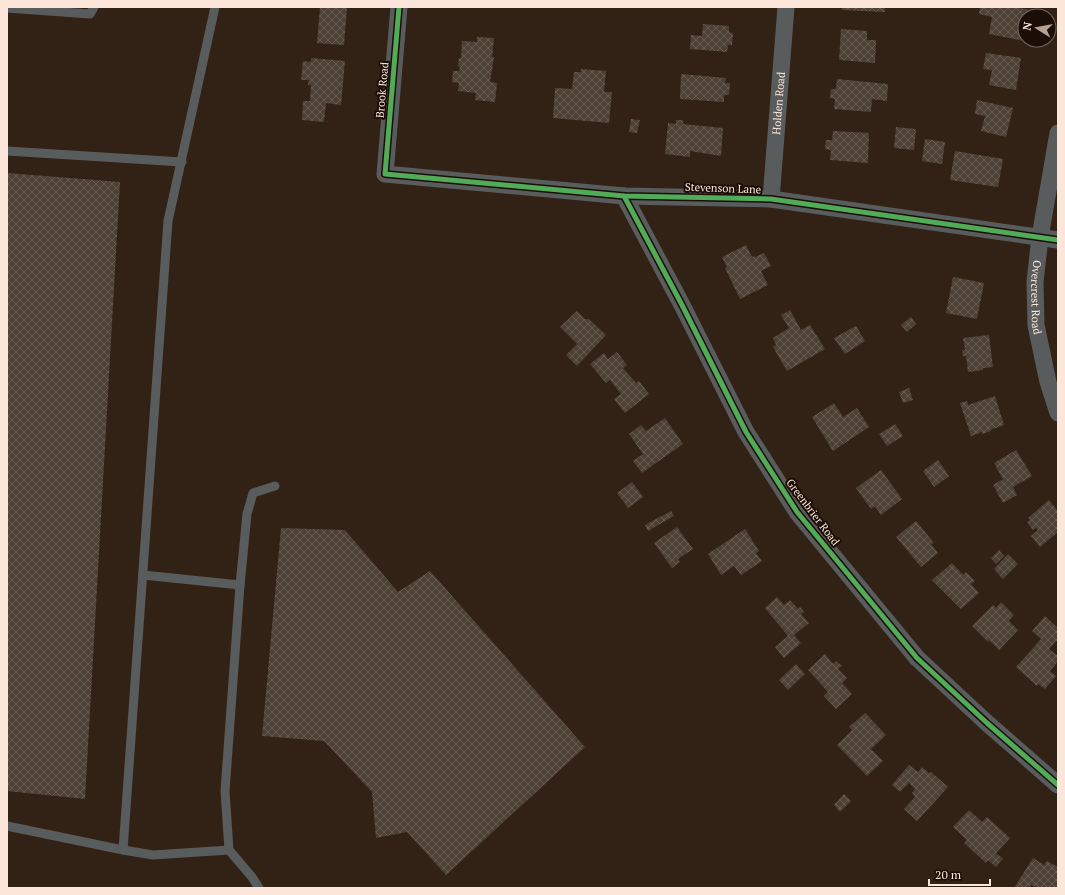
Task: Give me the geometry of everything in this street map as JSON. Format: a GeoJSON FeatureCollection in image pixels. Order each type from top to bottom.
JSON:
{"type":"FeatureCollection","features":[{"type":"Feature","properties":{"kind":"street","name":"Brook Road"},"geometry":{"type":"LineString","coordinates":[[385,174],[399,7]]}},
{"type":"Feature","properties":{"kind":"street","name":"Holden Road"},"geometry":{"type":"LineString","coordinates":[[771,199],[786,7]]}},
{"type":"Feature","properties":{"kind":"street","name":"Overcrest Road"},"geometry":{"type":"LineString","coordinates":[[1058,133],[1040,237],[1035,282],[1036,325],[1048,382],[1058,413]]}},
{"type":"Feature","properties":{"kind":"street","name":"Stevenson Lane"},"geometry":{"type":"LineString","coordinates":[[385,174],[624,196],[771,199],[1058,240]]}},
{"type":"Feature","properties":{"kind":"street","name":"Greenbrier Road"},"geometry":{"type":"LineString","coordinates":[[624,196],[682,305],[746,432],[797,512],[917,658],[987,723],[1058,785]]}},
{"type":"Feature","properties":{"kind":"lane"},"geometry":{"type":"LineString","coordinates":[[7,8],[90,14],[94,7]]}},
{"type":"Feature","properties":{"kind":"lane"},"geometry":{"type":"LineString","coordinates":[[123,850],[168,221],[215,7]]}},
{"type":"Feature","properties":{"kind":"lane"},"geometry":{"type":"LineString","coordinates":[[7,151],[182,162]]}},
{"type":"Feature","properties":{"kind":"lane"},"geometry":{"type":"LineString","coordinates":[[260,888],[229,850],[225,790],[240,585],[247,514],[253,493],[275,486]]}},
{"type":"Feature","properties":{"kind":"lane"},"geometry":{"type":"LineString","coordinates":[[143,575],[240,585]]}},
{"type":"Feature","properties":{"kind":"lane"},"geometry":{"type":"LineString","coordinates":[[7,826],[153,855],[229,850]]}},
{"type":"Feature","properties":{"kind":"building"},"geometry":{"type":"Polygon","coordinates":[[[320,7],[347,8],[344,45],[317,43],[320,7]]]}},
{"type":"Feature","properties":{"kind":"building"},"geometry":{"type":"Polygon","coordinates":[[[842,7],[885,7],[885,12],[842,10],[842,7]]]}},
{"type":"Feature","properties":{"kind":"building"},"geometry":{"type":"Polygon","coordinates":[[[980,7],[1019,8],[1017,8],[1017,40],[989,34],[992,17],[979,14],[980,7]]]}},
{"type":"Feature","properties":{"kind":"building"},"geometry":{"type":"Polygon","coordinates":[[[703,24],[729,26],[729,32],[733,33],[732,45],[728,45],[727,52],[690,49],[691,35],[702,36],[703,24]]]}},
{"type":"Feature","properties":{"kind":"building"},"geometry":{"type":"Polygon","coordinates":[[[841,29],[867,31],[867,40],[876,40],[875,63],[839,60],[841,29]]]}},
{"type":"Feature","properties":{"kind":"building"},"geometry":{"type":"Polygon","coordinates":[[[477,37],[494,38],[492,57],[494,57],[490,82],[497,83],[495,102],[475,100],[476,93],[458,91],[459,83],[452,82],[453,71],[459,71],[460,67],[458,66],[459,58],[461,58],[462,41],[477,42],[477,37]]]}},
{"type":"Feature","properties":{"kind":"building"},"geometry":{"type":"Polygon","coordinates":[[[986,53],[1021,58],[1016,90],[989,85],[992,70],[983,69],[986,53]]]}},
{"type":"Feature","properties":{"kind":"building"},"geometry":{"type":"Polygon","coordinates":[[[311,58],[345,61],[341,105],[326,103],[324,122],[302,120],[303,101],[310,101],[311,85],[308,85],[309,80],[301,80],[303,61],[311,62],[311,58]]]}},
{"type":"Feature","properties":{"kind":"building"},"geometry":{"type":"Polygon","coordinates":[[[581,69],[606,71],[604,92],[612,92],[609,123],[553,118],[555,88],[572,89],[574,72],[581,72],[581,69]]]}},
{"type":"Feature","properties":{"kind":"building"},"geometry":{"type":"Polygon","coordinates":[[[681,74],[726,78],[725,83],[730,83],[729,95],[724,95],[724,102],[680,99],[681,74]]]}},
{"type":"Feature","properties":{"kind":"building"},"geometry":{"type":"Polygon","coordinates":[[[837,79],[888,84],[887,101],[872,99],[871,112],[834,109],[835,99],[830,98],[831,89],[836,89],[837,79]]]}},
{"type":"Feature","properties":{"kind":"building"},"geometry":{"type":"Polygon","coordinates":[[[977,100],[1013,108],[1006,137],[981,131],[985,116],[975,114],[977,100]]]}},
{"type":"Feature","properties":{"kind":"building"},"geometry":{"type":"Polygon","coordinates":[[[631,119],[640,120],[637,133],[629,132],[631,119]]]}},
{"type":"Feature","properties":{"kind":"building"},"geometry":{"type":"Polygon","coordinates":[[[676,120],[683,120],[683,124],[723,128],[721,156],[690,151],[690,157],[665,154],[668,123],[676,124],[676,120]]]}},
{"type":"Feature","properties":{"kind":"building"},"geometry":{"type":"Polygon","coordinates":[[[896,127],[916,129],[914,150],[894,148],[896,127]]]}},
{"type":"Feature","properties":{"kind":"building"},"geometry":{"type":"Polygon","coordinates":[[[833,131],[869,133],[868,163],[830,160],[831,150],[825,149],[826,140],[832,140],[833,131]]]}},
{"type":"Feature","properties":{"kind":"building"},"geometry":{"type":"Polygon","coordinates":[[[925,139],[945,142],[942,164],[922,161],[925,139]]]}},
{"type":"Feature","properties":{"kind":"building"},"geometry":{"type":"Polygon","coordinates":[[[955,151],[1003,159],[998,187],[950,180],[955,151]]]}},
{"type":"Feature","properties":{"kind":"building"},"geometry":{"type":"Polygon","coordinates":[[[7,173],[120,182],[85,799],[7,791],[7,173]]]}},
{"type":"Feature","properties":{"kind":"building"},"geometry":{"type":"Polygon","coordinates":[[[746,245],[752,257],[764,253],[771,266],[761,271],[768,285],[740,299],[725,268],[727,267],[722,257],[746,245]]]}},
{"type":"Feature","properties":{"kind":"building"},"geometry":{"type":"Polygon","coordinates":[[[953,277],[984,283],[977,319],[946,313],[953,277]]]}},
{"type":"Feature","properties":{"kind":"building"},"geometry":{"type":"Polygon","coordinates":[[[790,310],[801,330],[810,325],[825,349],[787,371],[773,347],[776,345],[773,338],[789,328],[781,315],[790,310]]]}},
{"type":"Feature","properties":{"kind":"building"},"geometry":{"type":"Polygon","coordinates":[[[577,311],[585,319],[589,319],[606,335],[577,366],[566,355],[577,344],[560,327],[577,311]]]}},
{"type":"Feature","properties":{"kind":"building"},"geometry":{"type":"Polygon","coordinates":[[[911,317],[916,324],[907,332],[901,325],[911,317]]]}},
{"type":"Feature","properties":{"kind":"building"},"geometry":{"type":"Polygon","coordinates":[[[856,326],[865,341],[845,354],[834,338],[856,326]]]}},
{"type":"Feature","properties":{"kind":"building"},"geometry":{"type":"Polygon","coordinates":[[[989,335],[993,367],[968,372],[966,356],[963,356],[962,350],[965,350],[963,338],[989,335]]]}},
{"type":"Feature","properties":{"kind":"building"},"geometry":{"type":"Polygon","coordinates":[[[617,352],[627,365],[623,368],[636,383],[639,381],[649,394],[625,413],[614,399],[621,394],[610,380],[606,383],[590,364],[604,353],[608,359],[617,352]]]}},
{"type":"Feature","properties":{"kind":"building"},"geometry":{"type":"Polygon","coordinates":[[[909,388],[913,400],[903,403],[899,392],[909,388]]]}},
{"type":"Feature","properties":{"kind":"building"},"geometry":{"type":"Polygon","coordinates":[[[995,396],[1004,425],[982,434],[982,432],[971,436],[960,403],[967,401],[968,405],[995,396]]]}},
{"type":"Feature","properties":{"kind":"building"},"geometry":{"type":"Polygon","coordinates":[[[834,403],[843,417],[857,408],[869,427],[833,451],[812,417],[834,403]]]}},
{"type":"Feature","properties":{"kind":"building"},"geometry":{"type":"Polygon","coordinates":[[[665,418],[683,444],[642,473],[633,461],[643,454],[629,434],[641,425],[646,431],[665,418]]]}},
{"type":"Feature","properties":{"kind":"building"},"geometry":{"type":"Polygon","coordinates":[[[895,424],[903,436],[887,446],[879,434],[895,424]]]}},
{"type":"Feature","properties":{"kind":"building"},"geometry":{"type":"Polygon","coordinates":[[[1016,450],[1032,476],[1013,487],[1017,495],[1003,503],[993,485],[1003,479],[994,463],[1016,450]]]}},
{"type":"Feature","properties":{"kind":"building"},"geometry":{"type":"Polygon","coordinates":[[[938,460],[949,476],[934,487],[923,471],[938,460]]]}},
{"type":"Feature","properties":{"kind":"building"},"geometry":{"type":"Polygon","coordinates":[[[881,470],[902,499],[881,515],[875,506],[871,509],[856,488],[881,470]]]}},
{"type":"Feature","properties":{"kind":"building"},"geometry":{"type":"Polygon","coordinates":[[[632,482],[643,497],[628,508],[617,493],[632,482]]]}},
{"type":"Feature","properties":{"kind":"building"},"geometry":{"type":"Polygon","coordinates":[[[1049,500],[1058,511],[1058,532],[1040,547],[1031,536],[1038,530],[1036,528],[1033,530],[1027,522],[1030,520],[1028,518],[1049,500]]]}},
{"type":"Feature","properties":{"kind":"building"},"geometry":{"type":"Polygon","coordinates":[[[671,511],[674,516],[648,531],[645,525],[671,511]]]}},
{"type":"Feature","properties":{"kind":"building"},"geometry":{"type":"Polygon","coordinates":[[[916,521],[934,543],[931,544],[938,553],[921,567],[896,537],[916,521]]]}},
{"type":"Feature","properties":{"kind":"building"},"geometry":{"type":"Polygon","coordinates":[[[677,527],[693,549],[678,559],[680,562],[672,568],[654,543],[677,527]]]}},
{"type":"Feature","properties":{"kind":"building"},"geometry":{"type":"Polygon","coordinates":[[[281,528],[345,530],[398,592],[430,571],[585,747],[446,875],[407,832],[376,838],[372,792],[324,741],[262,736],[281,528]]]}},
{"type":"Feature","properties":{"kind":"building"},"geometry":{"type":"Polygon","coordinates":[[[745,529],[759,551],[756,553],[762,561],[741,575],[734,566],[721,575],[708,554],[745,529]]]}},
{"type":"Feature","properties":{"kind":"building"},"geometry":{"type":"Polygon","coordinates":[[[999,550],[1004,556],[996,564],[991,558],[999,550]]]}},
{"type":"Feature","properties":{"kind":"building"},"geometry":{"type":"Polygon","coordinates":[[[1008,554],[1018,564],[1003,579],[994,569],[1008,554]]]}},
{"type":"Feature","properties":{"kind":"building"},"geometry":{"type":"Polygon","coordinates":[[[952,563],[963,575],[966,572],[975,581],[971,584],[979,593],[961,609],[932,580],[952,563]]]}},
{"type":"Feature","properties":{"kind":"building"},"geometry":{"type":"Polygon","coordinates":[[[777,597],[784,605],[790,600],[798,609],[800,607],[804,612],[801,614],[809,623],[794,635],[801,643],[784,658],[775,647],[788,636],[765,608],[777,597]]]}},
{"type":"Feature","properties":{"kind":"building"},"geometry":{"type":"Polygon","coordinates":[[[1001,602],[1014,615],[1009,621],[1018,630],[999,650],[989,640],[988,642],[972,626],[993,605],[996,608],[1001,602]]]}},
{"type":"Feature","properties":{"kind":"building"},"geometry":{"type":"Polygon","coordinates":[[[1045,616],[1058,628],[1058,639],[1049,649],[1058,656],[1058,661],[1050,671],[1056,676],[1045,689],[1038,684],[1037,686],[1016,667],[1041,639],[1032,631],[1045,616]]]}},
{"type":"Feature","properties":{"kind":"building"},"geometry":{"type":"Polygon","coordinates":[[[825,654],[833,664],[836,661],[842,666],[838,669],[847,678],[842,683],[852,694],[836,709],[824,696],[828,692],[808,670],[825,654]]]}},
{"type":"Feature","properties":{"kind":"building"},"geometry":{"type":"Polygon","coordinates":[[[796,664],[805,674],[788,690],[779,680],[796,664]]]}},
{"type":"Feature","properties":{"kind":"building"},"geometry":{"type":"Polygon","coordinates":[[[865,713],[886,735],[871,749],[883,761],[867,776],[837,745],[852,730],[849,727],[865,713]]]}},
{"type":"Feature","properties":{"kind":"building"},"geometry":{"type":"Polygon","coordinates":[[[909,765],[918,772],[922,767],[929,773],[931,772],[948,787],[917,821],[904,809],[915,797],[912,793],[915,789],[909,783],[900,792],[892,785],[909,765]]]}},
{"type":"Feature","properties":{"kind":"building"},"geometry":{"type":"Polygon","coordinates":[[[844,794],[851,801],[840,812],[834,805],[844,794]]]}},
{"type":"Feature","properties":{"kind":"building"},"geometry":{"type":"Polygon","coordinates":[[[969,810],[982,822],[987,817],[1010,838],[996,853],[1003,859],[996,867],[988,860],[986,863],[964,843],[967,840],[953,827],[969,810]]]}},
{"type":"Feature","properties":{"kind":"building"},"geometry":{"type":"Polygon","coordinates":[[[1033,858],[1044,865],[1047,861],[1058,867],[1058,888],[1037,888],[1031,885],[1029,888],[1014,888],[1033,858]]]}},
{"type":"Feature","properties":{"kind":"cycle path"},"geometry":{"type":"LineString","coordinates":[[399,7],[385,174],[624,196],[771,199],[1058,240]]}},
{"type":"Feature","properties":{"kind":"cycle path"},"geometry":{"type":"LineString","coordinates":[[624,196],[682,305],[746,432],[797,512],[917,658],[987,723],[1058,785]]}}]}
